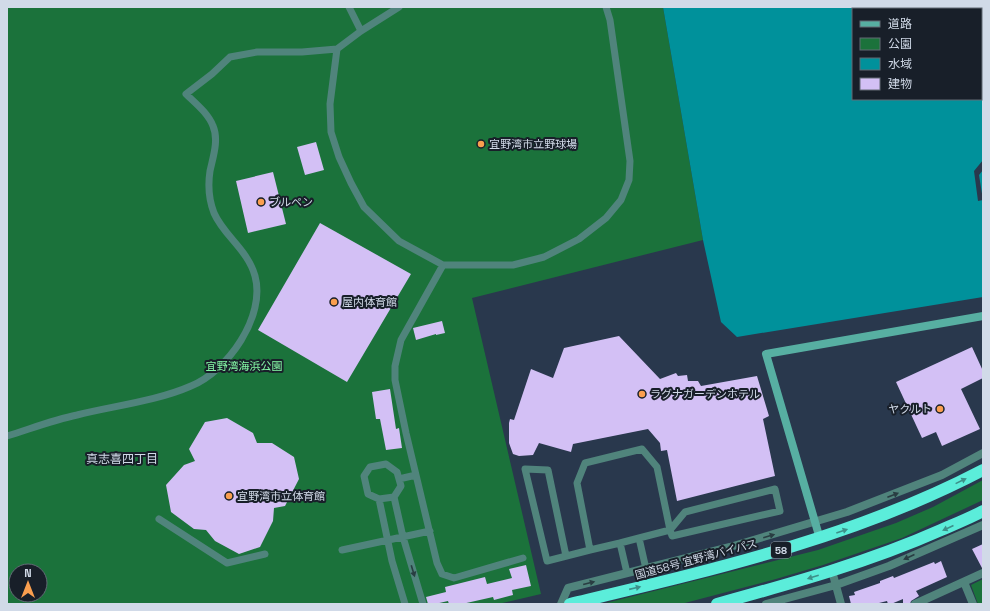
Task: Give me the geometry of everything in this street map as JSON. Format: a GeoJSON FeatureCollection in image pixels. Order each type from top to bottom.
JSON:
{"type":"FeatureCollection","features":[{"type":"Feature","properties":{"kind":"highway","name":"国道58号 宜野湾バイパス"},"geometry":{"type":"LineString","coordinates":[[570,604],[688,576],[820,539],[875,520],[929,497],[983,470]]}},
{"type":"Feature","properties":{"kind":"highway"},"geometry":{"type":"LineString","coordinates":[[717,604],[880,556],[983,511]]}},
{"type":"Feature","properties":{"kind":"street"},"geometry":{"type":"LineString","coordinates":[[820,539],[766,354],[983,316]]}},
{"type":"Feature","properties":{"kind":"street"},"geometry":{"type":"LineString","coordinates":[[561,604],[568,588],[730,547],[847,512],[942,475],[983,453]]}},
{"type":"Feature","properties":{"kind":"street"},"geometry":{"type":"LineString","coordinates":[[766,604],[836,585],[888,566],[983,525]]}},
{"type":"Feature","properties":{"kind":"street"},"geometry":{"type":"LineString","coordinates":[[832,571],[841,604]]}},
{"type":"Feature","properties":{"kind":"street"},"geometry":{"type":"LineString","coordinates":[[915,604],[983,573]]}},
{"type":"Feature","properties":{"kind":"street"},"geometry":{"type":"LineString","coordinates":[[964,582],[973,604]]}},
{"type":"Feature","properties":{"kind":"lane"},"geometry":{"type":"LineString","coordinates":[[349,7],[361,30]]}},
{"type":"Feature","properties":{"kind":"lane"},"geometry":{"type":"LineString","coordinates":[[7,436],[75,415],[167,394],[192,386],[208,377],[221,365],[245,333],[252,316],[257,301],[255,276],[244,253],[222,225],[214,212],[209,188],[215,135],[213,125],[202,110],[186,94],[212,74],[230,57],[257,52],[302,52],[337,49],[361,30],[399,7]]}},
{"type":"Feature","properties":{"kind":"lane"},"geometry":{"type":"LineString","coordinates":[[337,49],[330,104],[331,132],[340,158],[364,207],[399,241],[443,265],[513,265],[544,258],[579,239],[606,218],[621,200],[629,180],[630,160],[610,20],[606,7]]}},
{"type":"Feature","properties":{"kind":"lane"},"geometry":{"type":"LineString","coordinates":[[443,265],[401,340],[395,366],[395,380],[406,433],[437,563],[442,574],[454,578],[523,558]]}},
{"type":"Feature","properties":{"kind":"lane"},"geometry":{"type":"LineString","coordinates":[[566,556],[548,470],[525,470],[547,561],[670,530],[685,512],[775,489],[780,511],[672,536],[670,530],[657,467],[642,449],[585,463],[578,484],[590,550]]}},
{"type":"Feature","properties":{"kind":"lane"},"geometry":{"type":"LineString","coordinates":[[386,464],[398,472],[399,479],[401,486],[394,496],[379,499],[368,494],[364,476],[370,467],[386,464]]}},
{"type":"Feature","properties":{"kind":"lane"},"geometry":{"type":"LineString","coordinates":[[399,479],[416,475]]}},
{"type":"Feature","properties":{"kind":"lane"},"geometry":{"type":"LineString","coordinates":[[394,496],[403,537],[423,604]]}},
{"type":"Feature","properties":{"kind":"lane"},"geometry":{"type":"LineString","coordinates":[[379,499],[392,561],[405,604]]}},
{"type":"Feature","properties":{"kind":"lane"},"geometry":{"type":"LineString","coordinates":[[159,519],[228,563],[264,554]]}},
{"type":"Feature","properties":{"kind":"lane"},"geometry":{"type":"LineString","coordinates":[[342,550],[430,531]]}},
{"type":"Feature","properties":{"kind":"lane"},"geometry":{"type":"LineString","coordinates":[[639,538],[646,569]]}},
{"type":"Feature","properties":{"kind":"lane"},"geometry":{"type":"LineString","coordinates":[[620,543],[627,573]]}},
{"type":"Feature","properties":{"kind":"green space","name":"宜野湾海浜公園"},"geometry":{"type":"Polygon","coordinates":[[[7,7],[663,7],[703,240],[472,298],[541,594],[498,604],[7,604],[7,7]]]}},
{"type":"Feature","properties":{"kind":"green space"},"geometry":{"type":"Polygon","coordinates":[[[983,480],[983,500],[902,538],[823,565],[681,604],[602,604],[818,550],[896,523],[933,507],[983,480]]]}},
{"type":"Feature","properties":{"kind":"green space"},"geometry":{"type":"Polygon","coordinates":[[[983,579],[983,604],[978,604],[971,585],[983,579]]]}},
{"type":"Feature","properties":{"kind":"water"},"geometry":{"type":"Polygon","coordinates":[[[663,7],[983,7],[983,160],[974,171],[978,201],[983,200],[983,297],[737,337],[721,322],[703,240],[663,7]]]}},
{"type":"Feature","properties":{"kind":"water"},"geometry":{"type":"Polygon","coordinates":[[[983,170],[983,200],[979,175],[983,170]]]}},
{"type":"Feature","properties":{"kind":"building"},"geometry":{"type":"Polygon","coordinates":[[[316,142],[324,170],[305,175],[297,147],[316,142]]]}},
{"type":"Feature","properties":{"kind":"building","name":"ブルペン"},"geometry":{"type":"Polygon","coordinates":[[[273,172],[286,224],[248,233],[236,181],[273,172]]]}},
{"type":"Feature","properties":{"kind":"building","name":"屋内体育館"},"geometry":{"type":"Polygon","coordinates":[[[320,223],[411,274],[347,382],[258,330],[320,223]]]}},
{"type":"Feature","properties":{"kind":"building"},"geometry":{"type":"Polygon","coordinates":[[[442,321],[445,333],[416,340],[413,328],[442,321]]]}},
{"type":"Feature","properties":{"kind":"building","name":"ラグナガーデンホテル"},"geometry":{"type":"Polygon","coordinates":[[[619,336],[660,379],[676,373],[678,376],[687,375],[688,381],[698,381],[701,386],[757,376],[769,416],[763,419],[775,476],[677,501],[667,450],[661,451],[660,443],[648,429],[573,444],[571,452],[539,443],[533,455],[519,456],[513,454],[509,443],[509,423],[510,419],[514,420],[531,369],[553,378],[564,348],[619,336]]]}},
{"type":"Feature","properties":{"kind":"building","name":"ヤクルト"},"geometry":{"type":"Polygon","coordinates":[[[972,347],[983,371],[983,378],[961,389],[980,429],[942,446],[936,432],[922,438],[896,382],[972,347]]]}},
{"type":"Feature","properties":{"kind":"building"},"geometry":{"type":"Polygon","coordinates":[[[390,389],[396,429],[399,428],[402,448],[386,450],[380,419],[376,419],[372,392],[390,389]]]}},
{"type":"Feature","properties":{"kind":"building","name":"宜野湾市立体育館"},"geometry":{"type":"Polygon","coordinates":[[[227,418],[253,433],[257,443],[272,443],[294,457],[299,479],[285,506],[274,508],[273,521],[260,547],[239,554],[215,541],[206,530],[194,529],[171,512],[166,485],[184,465],[195,461],[189,449],[205,422],[227,418]]]}},
{"type":"Feature","properties":{"kind":"building"},"geometry":{"type":"Polygon","coordinates":[[[983,544],[983,568],[982,568],[972,549],[983,544]]]}},
{"type":"Feature","properties":{"kind":"building"},"geometry":{"type":"Polygon","coordinates":[[[941,561],[947,577],[916,591],[919,596],[911,601],[910,604],[903,604],[903,599],[891,604],[888,604],[887,601],[875,604],[851,604],[849,596],[855,595],[854,592],[880,583],[880,581],[893,576],[894,578],[934,562],[935,564],[941,561]]]}},
{"type":"Feature","properties":{"kind":"building"},"geometry":{"type":"Polygon","coordinates":[[[526,565],[531,586],[512,590],[513,595],[494,600],[493,597],[462,604],[449,604],[448,601],[428,604],[426,597],[446,592],[445,587],[485,577],[487,584],[512,578],[509,569],[526,565]]]}},
{"type":"Feature","properties":{"kind":"place","name":"宜野湾市立野球場"},"geometry":{"type":"Point","coordinates":[481,144]}},
{"type":"Feature","properties":{"kind":"place","name":"ブルペン"},"geometry":{"type":"Point","coordinates":[261,202]}},
{"type":"Feature","properties":{"kind":"place","name":"屋内体育館"},"geometry":{"type":"Point","coordinates":[334,302]}},
{"type":"Feature","properties":{"kind":"place","name":"ラグナガーデンホテル"},"geometry":{"type":"Point","coordinates":[642,394]}},
{"type":"Feature","properties":{"kind":"place","name":"ヤクルト"},"geometry":{"type":"Point","coordinates":[940,409]}},
{"type":"Feature","properties":{"kind":"place","name":"宜野湾市立体育館"},"geometry":{"type":"Point","coordinates":[229,496]}},
{"type":"Feature","properties":{"kind":"district","name":"真志喜四丁目"},"geometry":{"type":"Point","coordinates":[122,459]}}]}
